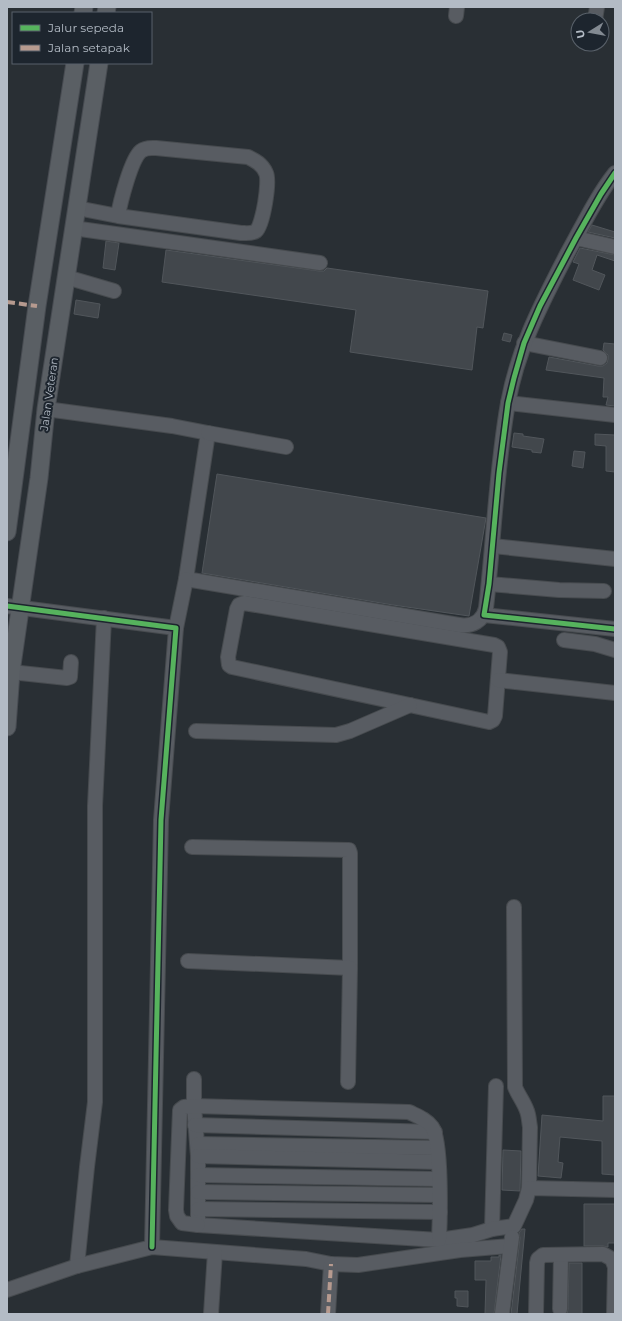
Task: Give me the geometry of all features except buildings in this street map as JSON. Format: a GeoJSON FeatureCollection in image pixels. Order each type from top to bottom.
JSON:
{"type":"FeatureCollection","features":[{"type":"Feature","properties":{"kind":"main road","name":"Jalan Veteran"},"geometry":{"type":"LineString","coordinates":[[7,532],[37,306],[75,64]]}},
{"type":"Feature","properties":{"kind":"main road","name":"Jalan Veteran"},"geometry":{"type":"LineString","coordinates":[[7,727],[14,607],[39,478],[46,409],[99,64]]}},
{"type":"Feature","properties":{"kind":"main road"},"geometry":{"type":"LineString","coordinates":[[68,101],[92,103]]}},
{"type":"Feature","properties":{"kind":"street"},"geometry":{"type":"LineString","coordinates":[[77,208],[118,216],[252,233],[257,230],[261,221],[268,182],[267,174],[263,166],[258,161],[248,157],[148,148],[138,155],[124,189],[118,216]]}},
{"type":"Feature","properties":{"kind":"street"},"geometry":{"type":"LineString","coordinates":[[489,615],[489,584],[499,547],[499,473],[508,403],[514,378],[524,343],[540,306],[614,177]]}},
{"type":"Feature","properties":{"kind":"street"},"geometry":{"type":"LineString","coordinates":[[73,228],[320,263]]}},
{"type":"Feature","properties":{"kind":"street"},"geometry":{"type":"LineString","coordinates":[[579,239],[615,247]]}},
{"type":"Feature","properties":{"kind":"street"},"geometry":{"type":"LineString","coordinates":[[66,277],[114,291]]}},
{"type":"Feature","properties":{"kind":"street"},"geometry":{"type":"LineString","coordinates":[[524,343],[600,358]]}},
{"type":"Feature","properties":{"kind":"street"},"geometry":{"type":"LineString","coordinates":[[508,403],[615,415]]}},
{"type":"Feature","properties":{"kind":"street"},"geometry":{"type":"LineString","coordinates":[[46,409],[172,426],[286,447]]}},
{"type":"Feature","properties":{"kind":"street"},"geometry":{"type":"LineString","coordinates":[[152,1247],[161,820],[176,628],[186,579],[208,433]]}},
{"type":"Feature","properties":{"kind":"street"},"geometry":{"type":"LineString","coordinates":[[499,547],[615,559]]}},
{"type":"Feature","properties":{"kind":"street"},"geometry":{"type":"LineString","coordinates":[[186,579],[466,626],[489,615],[615,629]]}},
{"type":"Feature","properties":{"kind":"street"},"geometry":{"type":"LineString","coordinates":[[489,584],[559,590],[604,591]]}},
{"type":"Feature","properties":{"kind":"street"},"geometry":{"type":"LineString","coordinates":[[244,603],[494,645],[498,647],[500,652],[495,716],[493,720],[489,722],[410,705],[232,667],[229,665],[228,657],[239,606],[244,603]]}},
{"type":"Feature","properties":{"kind":"street"},"geometry":{"type":"LineString","coordinates":[[14,607],[176,628]]}},
{"type":"Feature","properties":{"kind":"street"},"geometry":{"type":"LineString","coordinates":[[77,1266],[87,1167],[96,1102],[95,806],[104,618]]}},
{"type":"Feature","properties":{"kind":"street"},"geometry":{"type":"LineString","coordinates":[[564,640],[595,644],[615,650]]}},
{"type":"Feature","properties":{"kind":"street"},"geometry":{"type":"LineString","coordinates":[[11,672],[67,678],[70,677],[71,662]]}},
{"type":"Feature","properties":{"kind":"street"},"geometry":{"type":"LineString","coordinates":[[498,680],[615,693]]}},
{"type":"Feature","properties":{"kind":"street"},"geometry":{"type":"LineString","coordinates":[[196,731],[336,735],[350,731],[410,705]]}},
{"type":"Feature","properties":{"kind":"street"},"geometry":{"type":"LineString","coordinates":[[192,847],[349,850],[350,968],[348,1082]]}},
{"type":"Feature","properties":{"kind":"street"},"geometry":{"type":"LineString","coordinates":[[502,1314],[510,1246],[514,1226],[530,1188],[530,1127],[527,1110],[517,1094],[515,1087],[514,907]]}},
{"type":"Feature","properties":{"kind":"street"},"geometry":{"type":"LineString","coordinates":[[188,961],[350,968]]}},
{"type":"Feature","properties":{"kind":"street"},"geometry":{"type":"LineString","coordinates":[[194,1079],[195,1125],[198,1150],[198,1225]]}},
{"type":"Feature","properties":{"kind":"street"},"geometry":{"type":"LineString","coordinates":[[492,1229],[496,1086]]}},
{"type":"Feature","properties":{"kind":"street"},"geometry":{"type":"LineString","coordinates":[[439,1240],[440,1212],[437,1139],[431,1126],[422,1118],[409,1112],[194,1106],[184,1107],[180,1110],[175,1202],[177,1216],[182,1223],[439,1240],[514,1226]]}},
{"type":"Feature","properties":{"kind":"street"},"geometry":{"type":"LineString","coordinates":[[195,1125],[434,1132]]}},
{"type":"Feature","properties":{"kind":"street"},"geometry":{"type":"LineString","coordinates":[[198,1150],[437,1148]]}},
{"type":"Feature","properties":{"kind":"street"},"geometry":{"type":"LineString","coordinates":[[198,1150],[438,1162]]}},
{"type":"Feature","properties":{"kind":"street"},"geometry":{"type":"LineString","coordinates":[[198,1175],[439,1179]]}},
{"type":"Feature","properties":{"kind":"street"},"geometry":{"type":"LineString","coordinates":[[530,1188],[615,1190]]}},
{"type":"Feature","properties":{"kind":"street"},"geometry":{"type":"LineString","coordinates":[[198,1192],[439,1195]]}},
{"type":"Feature","properties":{"kind":"street"},"geometry":{"type":"LineString","coordinates":[[198,1209],[440,1212]]}},
{"type":"Feature","properties":{"kind":"street"},"geometry":{"type":"LineString","coordinates":[[7,1290],[77,1266],[152,1247],[306,1259],[331,1264],[358,1265],[460,1250],[510,1246]]}},
{"type":"Feature","properties":{"kind":"street"},"geometry":{"type":"LineString","coordinates":[[211,1314],[215,1252]]}},
{"type":"Feature","properties":{"kind":"street"},"geometry":{"type":"LineString","coordinates":[[536,1314],[538,1259],[543,1255],[602,1254],[612,1259],[615,1267],[614,1314]]}},
{"type":"Feature","properties":{"kind":"street"},"geometry":{"type":"LineString","coordinates":[[560,1309],[561,1255]]}},
{"type":"Feature","properties":{"kind":"street"},"geometry":{"type":"LineString","coordinates":[[328,1314],[331,1264]]}},
{"type":"Feature","properties":{"kind":"marked path"},"geometry":{"type":"LineString","coordinates":[[7,302],[37,306]]}},
{"type":"Feature","properties":{"kind":"marked path"},"geometry":{"type":"LineString","coordinates":[[328,1314],[331,1264]]}},
{"type":"Feature","properties":{"kind":"cycle path"},"geometry":{"type":"LineString","coordinates":[[615,173],[601,194],[576,238],[540,306],[524,343],[508,403],[499,473],[489,584],[484,615],[615,629]]}},
{"type":"Feature","properties":{"kind":"cycle path"},"geometry":{"type":"LineString","coordinates":[[7,606],[176,628],[161,820],[152,1247]]}}]}
